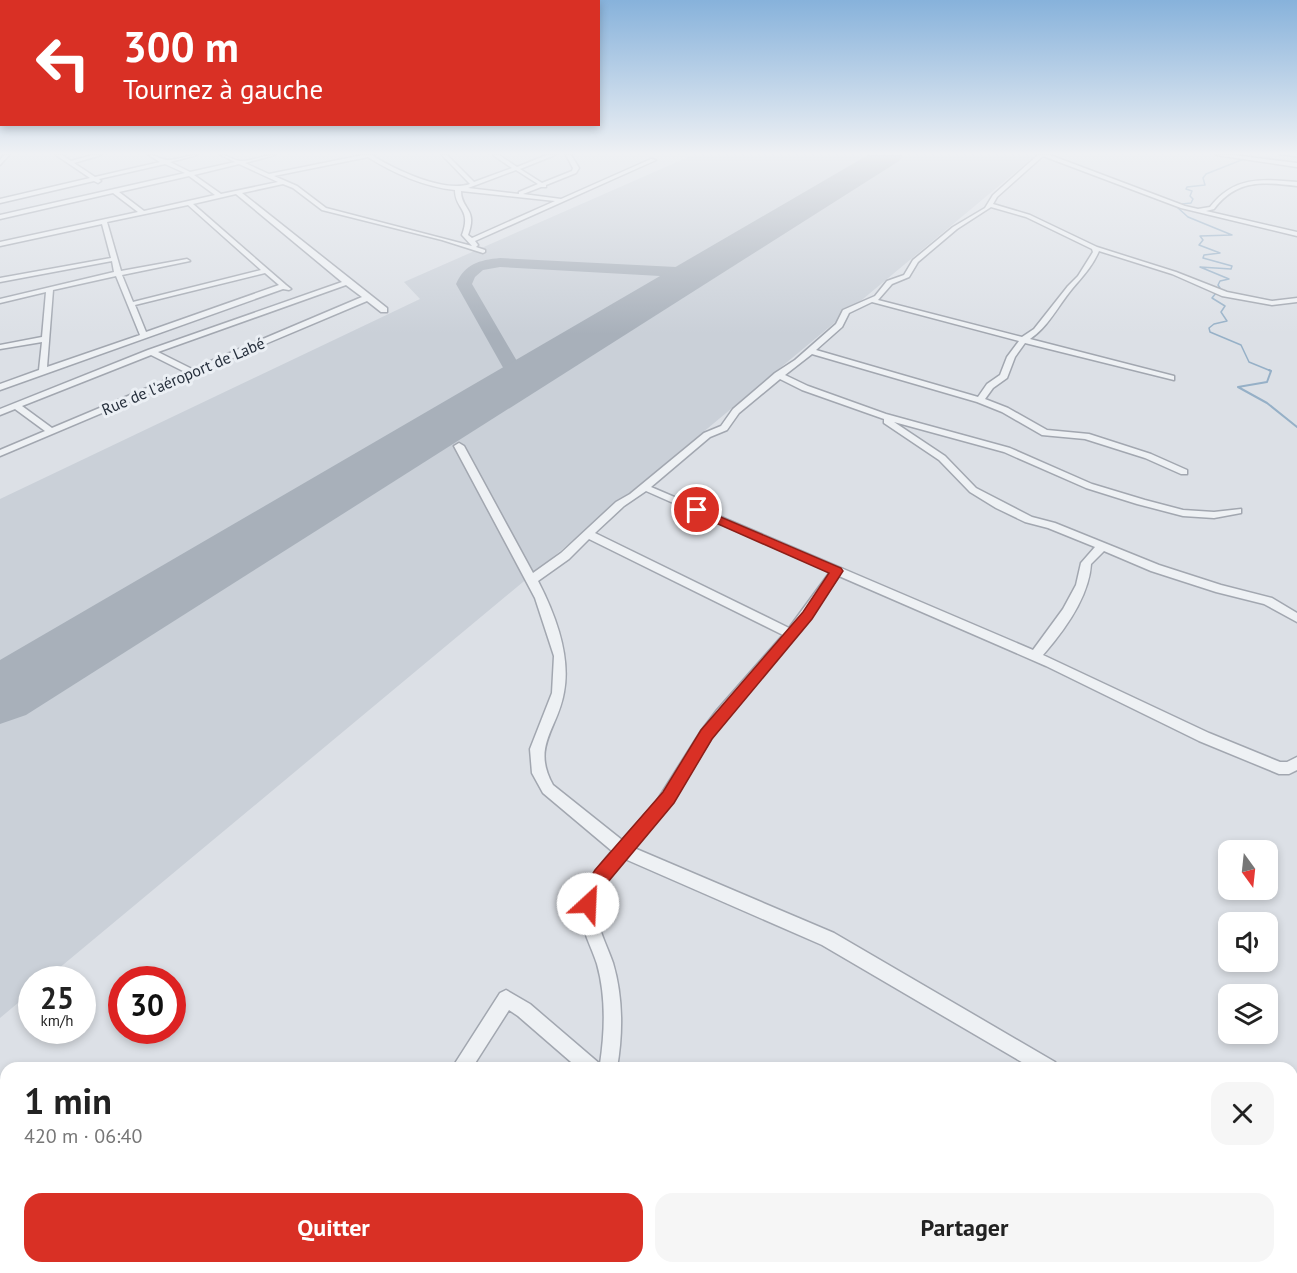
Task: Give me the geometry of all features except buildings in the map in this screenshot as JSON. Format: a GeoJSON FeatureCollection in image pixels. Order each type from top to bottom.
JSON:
{"type":"FeatureCollection","features":[{"type":"Feature","properties":{"kind":"street"},"geometry":{"type":"LineString","coordinates":[[0,244],[136,214]]}},
{"type":"Feature","properties":{"kind":"street"},"geometry":{"type":"LineString","coordinates":[[203,214],[297,298]]}},
{"type":"Feature","properties":{"kind":"street"},"geometry":{"type":"LineString","coordinates":[[266,214],[298,239],[345,283],[384,310]]}},
{"type":"Feature","properties":{"kind":"street"},"geometry":{"type":"LineString","coordinates":[[346,214],[483,251],[465,235],[470,223],[469,214]]}},
{"type":"Feature","properties":{"kind":"street"},"geometry":{"type":"LineString","coordinates":[[470,241],[529,214]]}},
{"type":"Feature","properties":{"kind":"street"},"geometry":{"type":"LineString","coordinates":[[532,580],[590,535],[620,504],[707,435],[724,428],[736,411],[778,375],[811,351],[839,325],[846,312],[878,297],[883,286],[907,276],[915,261],[978,214]]}},
{"type":"Feature","properties":{"kind":"street"},"geometry":{"type":"LineString","coordinates":[[1022,214],[1095,248],[1174,273],[1217,291],[1272,303],[1297,300]]}},
{"type":"Feature","properties":{"kind":"street"},"geometry":{"type":"LineString","coordinates":[[1211,214],[1297,234]]}},
{"type":"Feature","properties":{"kind":"street"},"geometry":{"type":"LineString","coordinates":[[104,221],[118,273],[144,336]]}},
{"type":"Feature","properties":{"kind":"street"},"geometry":{"type":"LineString","coordinates":[[980,400],[990,386],[1004,376],[1011,357],[1024,339],[1037,331],[1070,287],[1076,283],[1096,252],[1095,248]]}},
{"type":"Feature","properties":{"kind":"street"},"geometry":{"type":"LineString","coordinates":[[0,280],[114,260]]}},
{"type":"Feature","properties":{"kind":"street"},"geometry":{"type":"LineString","coordinates":[[0,301],[118,273],[186,261]]}},
{"type":"Feature","properties":{"kind":"street"},"geometry":{"type":"LineString","coordinates":[[132,304],[266,270]]}},
{"type":"Feature","properties":{"kind":"street"},"geometry":{"type":"LineString","coordinates":[[0,412],[151,352],[297,298],[345,283]]}},
{"type":"Feature","properties":{"kind":"street"},"geometry":{"type":"LineString","coordinates":[[0,387],[284,286]]}},
{"type":"Feature","properties":{"kind":"street"},"geometry":{"type":"LineString","coordinates":[[43,371],[50,290]]}},
{"type":"Feature","properties":{"kind":"street","name":"Rue de l'aéroport de Labé"},"geometry":{"type":"LineString","coordinates":[[0,453],[367,298]]}},
{"type":"Feature","properties":{"kind":"street"},"geometry":{"type":"LineString","coordinates":[[871,300],[1171,378]]}},
{"type":"Feature","properties":{"kind":"street"},"geometry":{"type":"LineString","coordinates":[[0,347],[45,339]]}},
{"type":"Feature","properties":{"kind":"street"},"geometry":{"type":"LineString","coordinates":[[811,351],[980,400],[1005,410],[1045,433],[1086,436],[1139,453],[1184,472]]}},
{"type":"Feature","properties":{"kind":"street"},"geometry":{"type":"LineString","coordinates":[[151,352],[191,372]]}},
{"type":"Feature","properties":{"kind":"street"},"geometry":{"type":"LineString","coordinates":[[778,375],[805,388],[883,416],[1007,450],[1089,486],[1141,502],[1183,513],[1214,515],[1237,511]]}},
{"type":"Feature","properties":{"kind":"street"},"geometry":{"type":"LineString","coordinates":[[16,406],[51,431]]}},
{"type":"Feature","properties":{"kind":"street"},"geometry":{"type":"LineString","coordinates":[[883,416],[907,436],[942,458],[973,490],[1029,520],[1051,525],[1170,573],[1268,601],[1297,618]]}},
{"type":"Feature","properties":{"kind":"street"},"geometry":{"type":"LineString","coordinates":[[459,446],[541,598],[560,656],[558,693],[537,749],[539,773],[548,789],[624,851],[828,939],[1039,1062]]}},
{"type":"Feature","properties":{"kind":"street"},"geometry":{"type":"LineString","coordinates":[[644,487],[1034,657],[1204,737],[1279,768],[1289,768],[1297,763]]}},
{"type":"Feature","properties":{"kind":"street"},"geometry":{"type":"LineString","coordinates":[[590,535],[791,634]]}},
{"type":"Feature","properties":{"kind":"street"},"geometry":{"type":"LineString","coordinates":[[1034,657],[1053,635],[1084,582],[1087,571],[1086,563],[1102,547]]}},
{"type":"Feature","properties":{"kind":"street"},"geometry":{"type":"LineString","coordinates":[[610,1062],[613,1044],[613,1009],[605,966],[588,904],[592,891],[668,797],[706,735],[820,599],[836,571]]}},
{"type":"Feature","properties":{"kind":"street"},"geometry":{"type":"LineString","coordinates":[[464,1062],[506,999],[524,1010],[585,1062]]}},
{"type":"Feature","properties":{"kind":"shaded area"},"geometry":{"type":"Polygon","coordinates":[[[558,214],[965,214],[62,966],[18,966],[18,1003],[0,1018],[0,499],[420,299],[404,282],[558,214]]]}},
{"type":"Feature","properties":{"kind":"waterway"},"geometry":{"type":"LineString","coordinates":[[1185,214],[1232,235],[1200,236],[1203,240],[1199,245],[1220,253],[1204,255],[1203,258],[1232,266],[1231,269],[1200,267],[1229,279],[1220,281],[1218,285],[1220,288],[1212,298],[1225,306],[1221,312],[1227,321],[1214,324],[1209,328],[1210,332],[1241,345],[1249,362],[1271,371]]}},
{"type":"Feature","properties":{"kind":"waterway"},"geometry":{"type":"LineString","coordinates":[[1271,371],[1267,382],[1238,387],[1267,403],[1297,427]]}},
{"type":"Feature","properties":{"kind":"taxiway"},"geometry":{"type":"LineString","coordinates":[[519,380],[464,284],[467,276],[478,267],[492,263],[516,263],[696,273]]}},
{"type":"Feature","properties":{"kind":"runway"},"geometry":{"type":"LineString","coordinates":[[0,695],[791,214]]}},
{"type":"Feature","properties":{"kind":"route"},"geometry":{"type":"LineString","coordinates":[[588,904],[592,891],[602,876],[654,816],[706,735],[807,616],[836,571],[697,510]]}}]}
